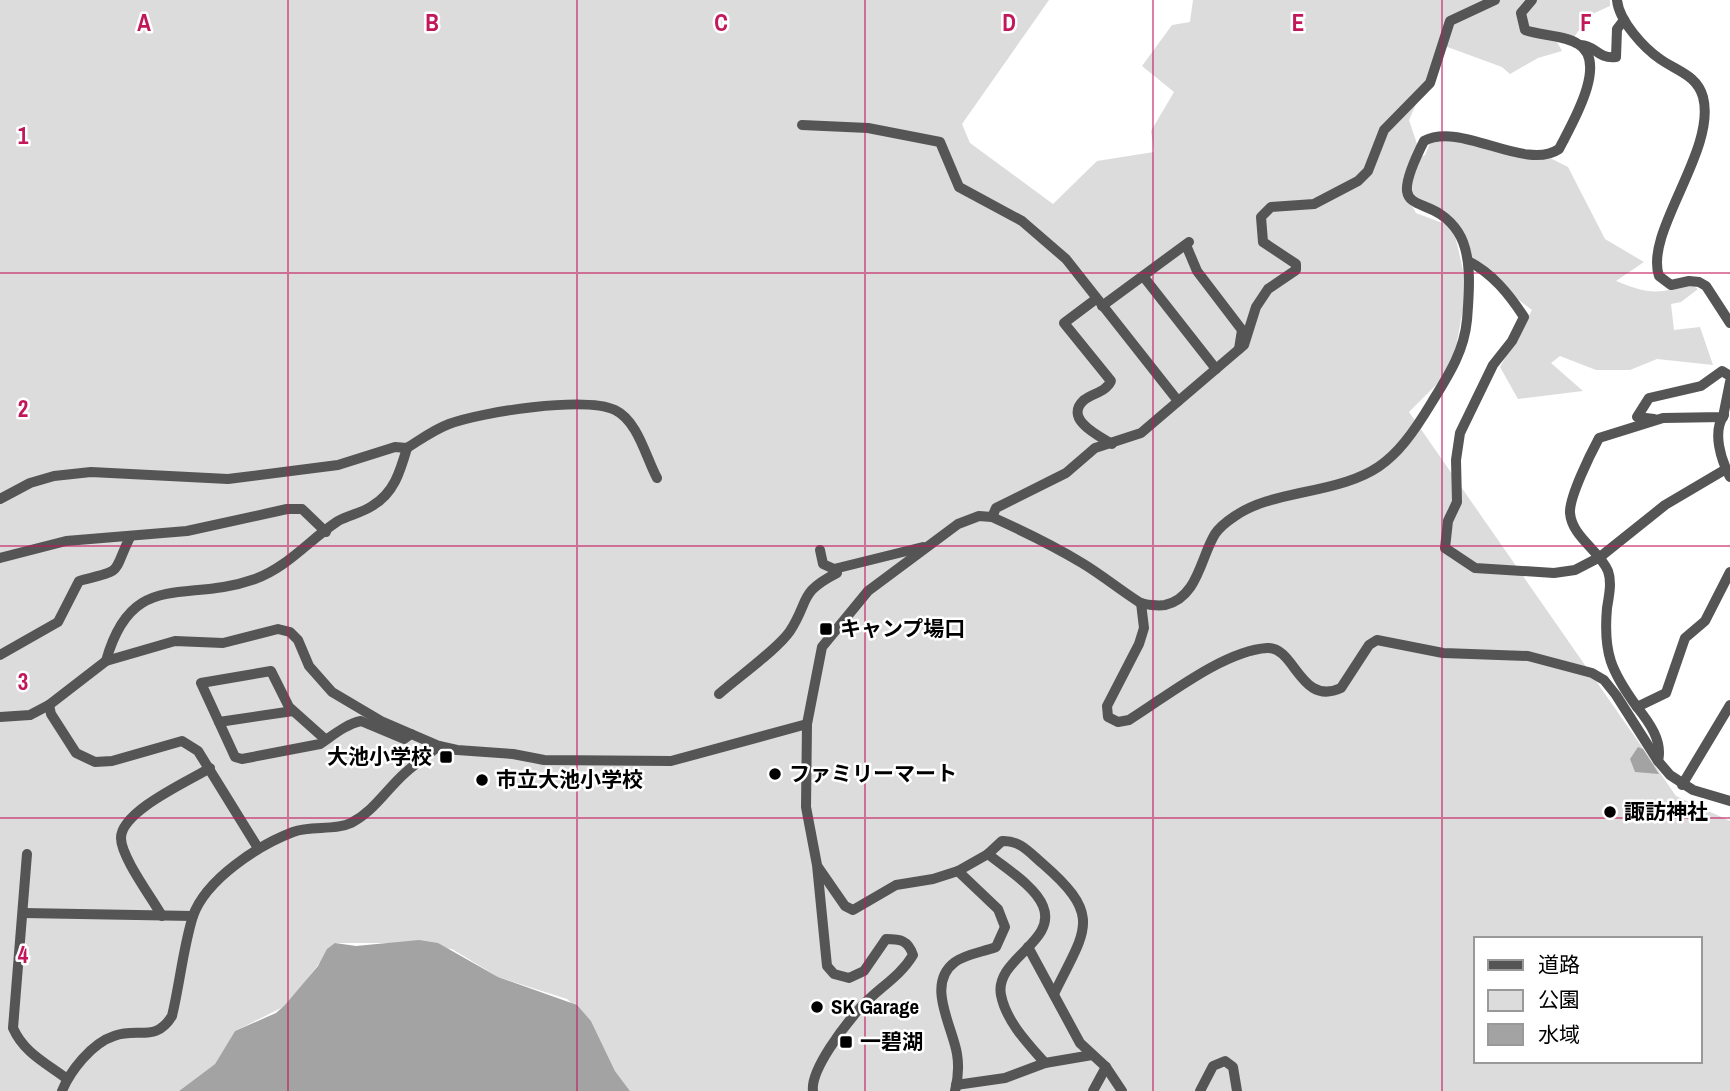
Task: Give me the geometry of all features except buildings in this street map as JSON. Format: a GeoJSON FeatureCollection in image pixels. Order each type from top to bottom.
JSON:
{"type":"FeatureCollection","features":[{"type":"Feature","properties":{"kind":"street"},"geometry":{"type":"LineString","coordinates":[[992,517],[996,508],[1066,472],[1095,448],[1141,433],[1239,349],[1249,335],[1256,307],[1268,289],[1296,270],[1296,264],[1263,242],[1261,217],[1265,211],[1271,207],[1314,204],[1357,181],[1368,171],[1384,130],[1430,83],[1450,21],[1495,0]]}},
{"type":"Feature","properties":{"kind":"street"},"geometry":{"type":"LineString","coordinates":[[1532,0],[1521,13],[1525,30],[1587,46],[1602,57],[1616,57],[1617,29],[1624,20]]}},
{"type":"Feature","properties":{"kind":"street"},"geometry":{"type":"LineString","coordinates":[[1617,0],[1624,20],[1658,58],[1696,81],[1703,97],[1704,128],[1656,252],[1659,276],[1671,285],[1694,281],[1706,286],[1730,323]]}},
{"type":"Feature","properties":{"kind":"street"},"geometry":{"type":"LineString","coordinates":[[813,1091],[815,1072],[859,1009],[905,968],[913,954],[910,945],[900,939],[886,939],[864,971],[849,978],[834,974],[827,966],[823,949],[817,865],[806,807],[807,724],[822,647],[836,626],[868,591],[958,524],[979,516],[992,517],[1080,562],[1140,603],[1164,605],[1176,600],[1198,576],[1216,533],[1235,516],[1274,498],[1338,485],[1366,476],[1387,463],[1400,450],[1456,363],[1467,318],[1468,261],[1458,232],[1442,215],[1416,205],[1407,194],[1406,183],[1424,141],[1443,135],[1509,149],[1552,153],[1559,149],[1588,88],[1589,60],[1581,46]]}},
{"type":"Feature","properties":{"kind":"street"},"geometry":{"type":"LineString","coordinates":[[802,125],[868,128],[940,142],[959,187],[1021,220],[1066,259],[1178,401]]}},
{"type":"Feature","properties":{"kind":"street"},"geometry":{"type":"LineString","coordinates":[[1112,444],[1088,430],[1080,421],[1079,409],[1083,401],[1109,386],[1111,381],[1064,323],[1143,276],[1188,243],[1197,271],[1242,330],[1239,349]]}},
{"type":"Feature","properties":{"kind":"street"},"geometry":{"type":"LineString","coordinates":[[1468,261],[1483,268],[1510,296],[1524,317],[1512,341],[1493,365],[1460,433],[1456,460],[1457,502],[1445,536],[1445,548],[1475,568],[1554,573],[1575,570],[1600,557],[1665,505],[1728,473],[1719,446],[1730,382]]}},
{"type":"Feature","properties":{"kind":"street"},"geometry":{"type":"LineString","coordinates":[[1143,276],[1216,369]]}},
{"type":"Feature","properties":{"kind":"street"},"geometry":{"type":"LineString","coordinates":[[1658,420],[1637,417],[1649,398],[1701,386],[1722,371],[1730,376]]}},
{"type":"Feature","properties":{"kind":"street"},"geometry":{"type":"LineString","coordinates":[[106,661],[123,617],[137,605],[170,594],[254,580],[278,569],[338,522],[372,506],[390,491],[407,449],[435,430],[482,414],[566,406],[598,406],[616,411],[628,422],[657,478]]}},
{"type":"Feature","properties":{"kind":"street"},"geometry":{"type":"LineString","coordinates":[[1658,761],[1660,754],[1654,733],[1615,675],[1606,648],[1609,574],[1600,557],[1577,533],[1570,512],[1584,466],[1599,438],[1658,420],[1726,413]]}},
{"type":"Feature","properties":{"kind":"street"},"geometry":{"type":"LineString","coordinates":[[1719,446],[1730,440]]}},
{"type":"Feature","properties":{"kind":"street"},"geometry":{"type":"LineString","coordinates":[[0,499],[30,483],[66,475],[91,472],[228,479],[317,469],[395,447],[407,449]]}},
{"type":"Feature","properties":{"kind":"street"},"geometry":{"type":"LineString","coordinates":[[0,558],[65,541],[187,531],[287,509],[302,509],[326,532]]}},
{"type":"Feature","properties":{"kind":"street"},"geometry":{"type":"LineString","coordinates":[[0,655],[58,622],[79,581],[114,572],[120,566],[130,537]]}},
{"type":"Feature","properties":{"kind":"street"},"geometry":{"type":"LineString","coordinates":[[820,550],[823,564],[834,569],[926,547]]}},
{"type":"Feature","properties":{"kind":"street"},"geometry":{"type":"LineString","coordinates":[[719,694],[789,632],[804,596],[814,584],[836,573],[834,569]]}},
{"type":"Feature","properties":{"kind":"street"},"geometry":{"type":"LineString","coordinates":[[1637,707],[1666,693],[1685,638],[1705,621],[1730,572]]}},
{"type":"Feature","properties":{"kind":"street"},"geometry":{"type":"LineString","coordinates":[[1140,603],[1144,628],[1108,706],[1108,717],[1118,722],[1129,720],[1219,664],[1267,648],[1283,654],[1310,685],[1335,691],[1341,688],[1369,645],[1385,639],[1443,653],[1528,656],[1592,673],[1604,680],[1658,761],[1682,785],[1730,802]]}},
{"type":"Feature","properties":{"kind":"street"},"geometry":{"type":"LineString","coordinates":[[0,717],[30,715],[49,705],[106,661],[175,641],[223,643],[278,629],[290,632],[298,640],[310,666],[332,692],[439,746],[544,760],[671,761],[807,724]]}},
{"type":"Feature","properties":{"kind":"street"},"geometry":{"type":"LineString","coordinates":[[326,740],[293,711],[271,671],[201,683],[235,757],[242,759],[320,744],[361,722],[404,739],[411,734]]}},
{"type":"Feature","properties":{"kind":"street"},"geometry":{"type":"LineString","coordinates":[[49,705],[51,714],[76,754],[85,759],[112,761],[182,741],[198,751],[258,848]]}},
{"type":"Feature","properties":{"kind":"street"},"geometry":{"type":"LineString","coordinates":[[1682,785],[1730,705]]}},
{"type":"Feature","properties":{"kind":"street"},"geometry":{"type":"LineString","coordinates":[[219,722],[293,711]]}},
{"type":"Feature","properties":{"kind":"street"},"geometry":{"type":"LineString","coordinates":[[62,1091],[67,1079],[106,1040],[116,1035],[157,1032],[165,1027],[172,1016],[193,916],[204,897],[258,848],[297,830],[346,825],[364,816],[405,773],[439,746]]}},
{"type":"Feature","properties":{"kind":"street"},"geometry":{"type":"LineString","coordinates":[[162,916],[125,850],[121,837],[132,816],[210,768]]}},
{"type":"Feature","properties":{"kind":"street"},"geometry":{"type":"LineString","coordinates":[[817,865],[845,906],[853,910],[896,885],[933,879],[958,871],[988,854],[1002,841],[1019,843],[1055,875],[1082,907],[1084,933],[1054,994]]}},
{"type":"Feature","properties":{"kind":"street"},"geometry":{"type":"LineString","coordinates":[[27,854],[13,1028],[20,1042],[34,1056],[67,1079]]}},
{"type":"Feature","properties":{"kind":"street"},"geometry":{"type":"LineString","coordinates":[[988,854],[1037,896],[1045,908],[1044,925],[1007,971],[1001,985],[1001,996],[1026,1042],[1045,1063]]}},
{"type":"Feature","properties":{"kind":"street"},"geometry":{"type":"LineString","coordinates":[[958,871],[998,909],[1004,927],[996,947],[954,963],[947,971],[942,985],[942,1000],[958,1055],[956,1088],[1005,1078],[1045,1063],[1092,1055]]}},
{"type":"Feature","properties":{"kind":"street"},"geometry":{"type":"LineString","coordinates":[[23,914],[193,916]]}},
{"type":"Feature","properties":{"kind":"street"},"geometry":{"type":"LineString","coordinates":[[1028,947],[1080,1043],[1106,1067],[1122,1091]]}},
{"type":"Feature","properties":{"kind":"street"},"geometry":{"type":"LineString","coordinates":[[1200,1091],[1213,1066],[1225,1061],[1231,1063],[1237,1091]]}},
{"type":"Feature","properties":{"kind":"street"},"geometry":{"type":"LineString","coordinates":[[1093,1091],[1106,1067]]}},
{"type":"Feature","properties":{"kind":"green space"},"geometry":{"type":"Polygon","coordinates":[[[0,0],[1049,0],[962,124],[970,143],[1053,204],[1097,161],[1154,152],[1151,131],[1174,92],[1142,66],[1172,25],[1190,22],[1193,0],[1610,0],[1610,6],[1590,15],[1574,37],[1558,35],[1557,42],[1562,51],[1538,58],[1510,74],[1502,67],[1442,45],[1409,120],[1419,150],[1415,160],[1425,155],[1433,136],[1544,155],[1568,167],[1605,239],[1644,262],[1616,281],[1652,291],[1669,290],[1689,283],[1698,289],[1681,302],[1671,304],[1674,330],[1700,327],[1713,365],[1657,359],[1630,370],[1596,370],[1560,356],[1551,363],[1583,391],[1518,399],[1500,367],[1532,310],[1468,261],[1456,223],[1404,192],[1416,213],[1453,227],[1467,287],[1452,369],[1409,412],[1676,796],[1730,821],[1730,1091],[630,1091],[615,1071],[591,1021],[567,999],[498,977],[452,949],[390,943],[335,943],[287,1005],[235,1031],[215,1064],[179,1091],[0,1091],[0,0]]]}},
{"type":"Feature","properties":{"kind":"water"},"geometry":{"type":"Polygon","coordinates":[[[1638,747],[1643,749],[1659,774],[1635,772],[1630,759],[1638,747]]]}},
{"type":"Feature","properties":{"kind":"water"},"geometry":{"type":"Polygon","coordinates":[[[419,940],[438,943],[498,977],[577,1005],[591,1021],[615,1071],[630,1091],[179,1091],[215,1064],[235,1031],[276,1013],[285,1005],[318,966],[327,949],[335,943],[356,946],[419,940]]]}},
{"type":"Feature","properties":{"kind":"place","name":"キャンプ場口"},"geometry":{"type":"Point","coordinates":[826,629]}},
{"type":"Feature","properties":{"kind":"place","name":"大池小学校"},"geometry":{"type":"Point","coordinates":[446,757]}},
{"type":"Feature","properties":{"kind":"place","name":"ファミリーマート"},"geometry":{"type":"Point","coordinates":[775,774]}},
{"type":"Feature","properties":{"kind":"place","name":"市立大池小学校"},"geometry":{"type":"Point","coordinates":[482,780]}},
{"type":"Feature","properties":{"kind":"place","name":"諏訪神社"},"geometry":{"type":"Point","coordinates":[1610,812]}},
{"type":"Feature","properties":{"kind":"place","name":"SK Garage"},"geometry":{"type":"Point","coordinates":[817,1007]}},
{"type":"Feature","properties":{"kind":"place","name":"一碧湖"},"geometry":{"type":"Point","coordinates":[846,1042]}}]}
